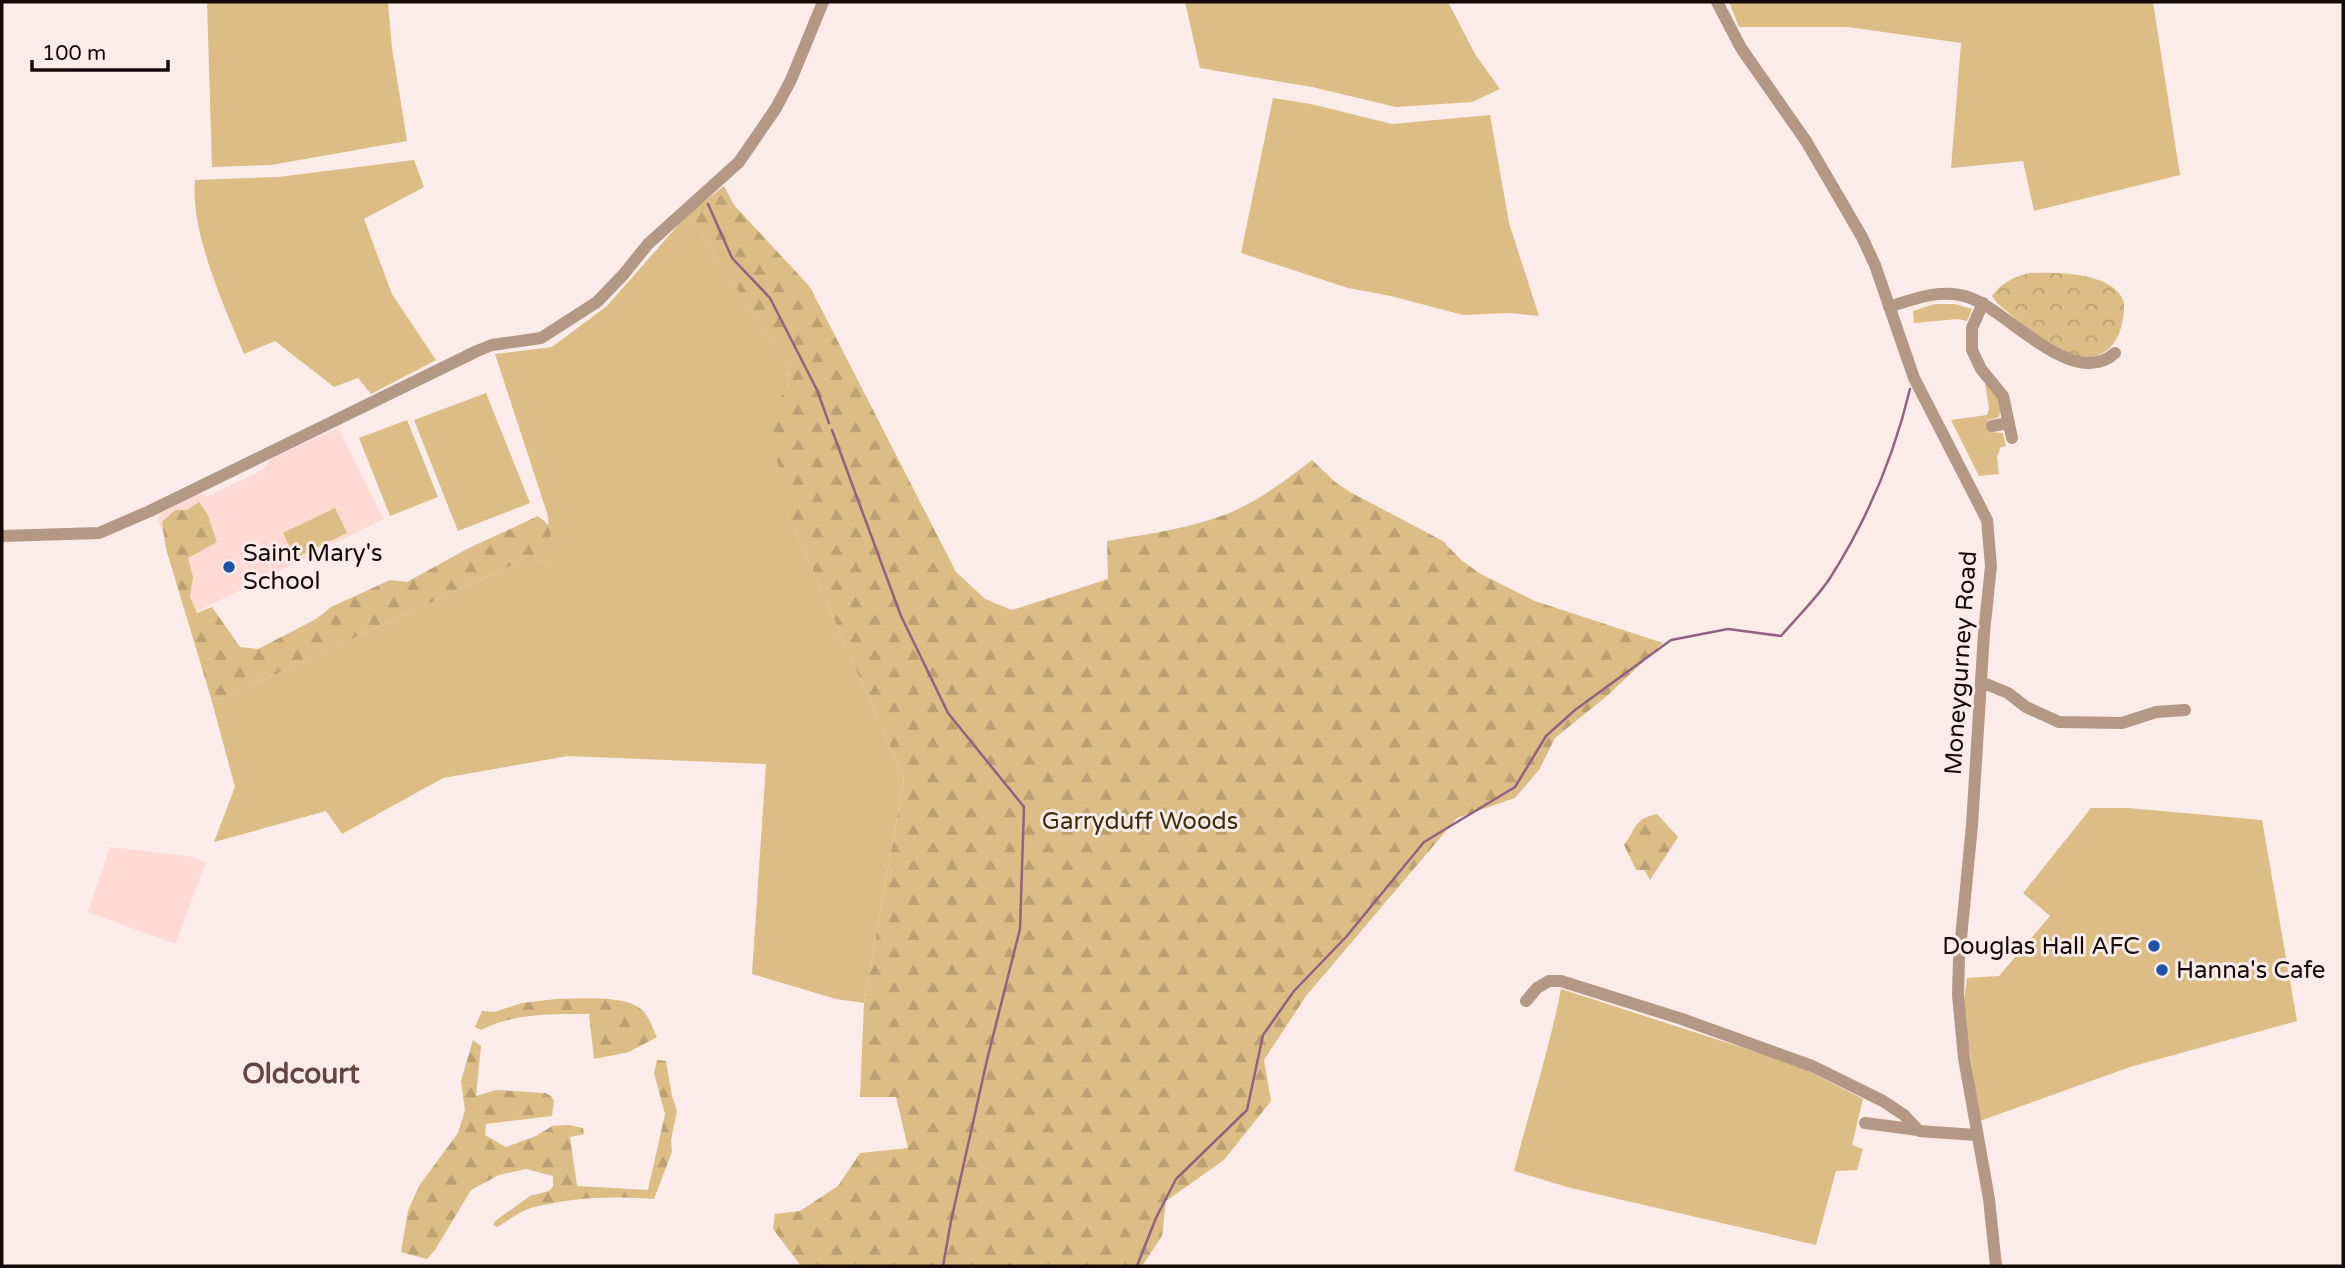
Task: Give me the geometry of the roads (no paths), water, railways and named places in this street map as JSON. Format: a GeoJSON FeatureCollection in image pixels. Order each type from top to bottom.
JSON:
{"type":"FeatureCollection","features":[{"type":"Feature","properties":{"kind":"street"},"geometry":{"type":"LineString","coordinates":[[2,536],[99,533],[150,511],[477,351],[492,345],[541,338],[559,328],[597,302],[648,244],[739,162],[786,89],[823,2]]}},
{"type":"Feature","properties":{"kind":"street","name":"Moneygurney Road"},"geometry":{"type":"LineString","coordinates":[[1717,2],[1741,48],[1806,141],[1862,237],[1875,265],[1914,378],[1987,520],[1991,566],[1958,995],[1964,1058],[1989,1199],[1996,1266]]}},
{"type":"Feature","properties":{"kind":"street"},"geometry":{"type":"LineString","coordinates":[[1889,307],[1939,293],[1967,296],[1983,303],[2034,341],[2070,359],[2101,362],[2116,353]]}},
{"type":"Feature","properties":{"kind":"street"},"geometry":{"type":"LineString","coordinates":[[1983,303],[1972,328],[1972,350],[1981,369],[2003,396],[2011,438]]}},
{"type":"Feature","properties":{"kind":"street"},"geometry":{"type":"LineString","coordinates":[[1992,426],[2009,423]]}},
{"type":"Feature","properties":{"kind":"street"},"geometry":{"type":"LineString","coordinates":[[1981,682],[2008,693],[2025,707],[2059,722],[2122,723],[2157,712],[2185,710]]}},
{"type":"Feature","properties":{"kind":"street"},"geometry":{"type":"LineString","coordinates":[[1526,1001],[1537,988],[1549,981],[1561,981],[1682,1019],[1812,1066],[1883,1101],[1919,1130]]}},
{"type":"Feature","properties":{"kind":"street"},"geometry":{"type":"LineString","coordinates":[[1865,1123],[1976,1135]]}},
{"type":"Feature","properties":{"kind":"waterway"},"geometry":{"type":"LineString","coordinates":[[708,204],[732,258],[770,298],[817,390],[829,423]]}},
{"type":"Feature","properties":{"kind":"waterway"},"geometry":{"type":"LineString","coordinates":[[1137,1266],[1156,1218],[1176,1179],[1247,1110],[1263,1035],[1294,991],[1346,937],[1424,842],[1515,787],[1546,736],[1575,710],[1671,640],[1728,629],[1781,636],[1807,607],[1830,578],[1878,487],[1896,439],[1910,389]]}},
{"type":"Feature","properties":{"kind":"waterway"},"geometry":{"type":"LineString","coordinates":[[832,430],[901,616],[948,713],[1024,807],[1020,929],[987,1060],[943,1266]]}},
{"type":"Feature","properties":{"kind":"place","name":"Saint Mary's School"},"geometry":{"type":"Point","coordinates":[229,567]}},
{"type":"Feature","properties":{"kind":"place","name":"Douglas Hall AFC"},"geometry":{"type":"Point","coordinates":[2154,946]}},
{"type":"Feature","properties":{"kind":"place","name":"Hanna's Cafe"},"geometry":{"type":"Point","coordinates":[2162,970]}},
{"type":"Feature","properties":{"kind":"district","name":"Oldcourt"},"geometry":{"type":"Point","coordinates":[301,1074]}},
{"type":"Feature","properties":{"kind":"park label","name":"Garryduff Woods"},"geometry":{"type":"Point","coordinates":[1140,821]}}]}
